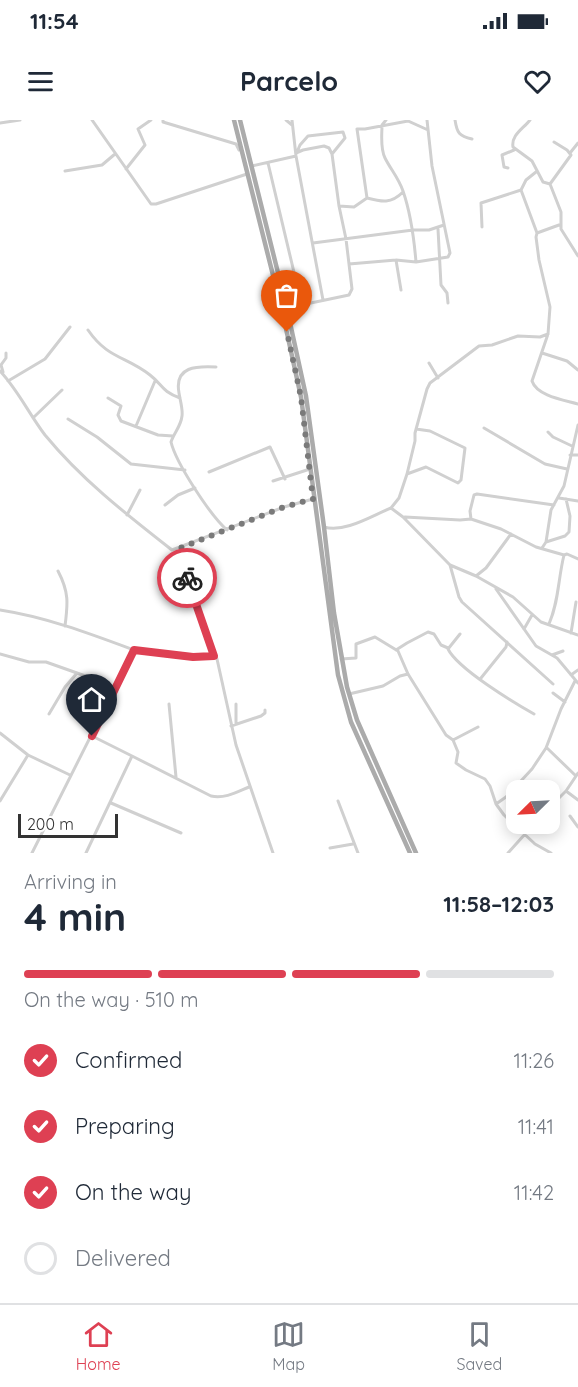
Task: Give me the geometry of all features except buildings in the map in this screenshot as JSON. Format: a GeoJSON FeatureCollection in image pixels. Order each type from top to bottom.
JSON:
{"type":"FeatureCollection","features":[{"type":"Feature","properties":{"kind":"main road"},"geometry":{"type":"LineString","coordinates":[[234,120],[287,309],[306,396],[341,659],[340,669],[357,720],[416,853]]}},
{"type":"Feature","properties":{"kind":"main road"},"geometry":{"type":"LineString","coordinates":[[240,120],[300,391],[313,499],[340,669],[351,722],[410,853]]}},
{"type":"Feature","properties":{"kind":"street"},"geometry":{"type":"LineString","coordinates":[[0,123],[20,120]]}},
{"type":"Feature","properties":{"kind":"street"},"geometry":{"type":"LineString","coordinates":[[92,120],[151,204],[248,174],[236,144],[188,131],[163,122],[163,120]]}},
{"type":"Feature","properties":{"kind":"street"},"geometry":{"type":"LineString","coordinates":[[126,169],[145,145],[138,129],[151,120]]}},
{"type":"Feature","properties":{"kind":"street"},"geometry":{"type":"LineString","coordinates":[[286,120],[293,126]]}},
{"type":"Feature","properties":{"kind":"street"},"geometry":{"type":"LineString","coordinates":[[292,120],[296,155],[323,300]]}},
{"type":"Feature","properties":{"kind":"street"},"geometry":{"type":"LineString","coordinates":[[386,120],[382,124],[384,158],[394,170],[403,192],[413,230],[416,262]]}},
{"type":"Feature","properties":{"kind":"street"},"geometry":{"type":"LineString","coordinates":[[349,264],[396,260],[416,262],[448,257],[450,253],[432,166],[427,120]]}},
{"type":"Feature","properties":{"kind":"street"},"geometry":{"type":"LineString","coordinates":[[455,120],[460,136],[472,139]]}},
{"type":"Feature","properties":{"kind":"street"},"geometry":{"type":"LineString","coordinates":[[530,120],[512,140],[514,150],[530,159],[543,182],[550,184],[561,212],[559,225],[578,256]]}},
{"type":"Feature","properties":{"kind":"street"},"geometry":{"type":"LineString","coordinates":[[367,198],[357,129],[408,121],[428,130]]}},
{"type":"Feature","properties":{"kind":"street"},"geometry":{"type":"LineString","coordinates":[[296,155],[300,145],[308,136],[343,132],[345,138],[332,154]]}},
{"type":"Feature","properties":{"kind":"street"},"geometry":{"type":"LineString","coordinates":[[554,142],[570,153]]}},
{"type":"Feature","properties":{"kind":"street"},"geometry":{"type":"LineString","coordinates":[[550,184],[578,143]]}},
{"type":"Feature","properties":{"kind":"street"},"geometry":{"type":"LineString","coordinates":[[252,166],[324,146],[329,148],[332,154],[352,289],[349,295],[287,309]]}},
{"type":"Feature","properties":{"kind":"street"},"geometry":{"type":"LineString","coordinates":[[508,168],[504,167],[502,155],[514,150]]}},
{"type":"Feature","properties":{"kind":"street"},"geometry":{"type":"LineString","coordinates":[[65,171],[102,165],[115,154]]}},
{"type":"Feature","properties":{"kind":"street"},"geometry":{"type":"LineString","coordinates":[[268,163],[302,306]]}},
{"type":"Feature","properties":{"kind":"street"},"geometry":{"type":"LineString","coordinates":[[482,227],[481,203],[521,189],[526,180],[537,171]]}},
{"type":"Feature","properties":{"kind":"street"},"geometry":{"type":"LineString","coordinates":[[521,189],[537,233],[539,260],[550,307],[548,334],[532,376],[533,386],[545,393],[578,404]]}},
{"type":"Feature","properties":{"kind":"street"},"geometry":{"type":"LineString","coordinates":[[367,198],[381,202],[389,201],[396,199],[403,192]]}},
{"type":"Feature","properties":{"kind":"street"},"geometry":{"type":"LineString","coordinates":[[339,206],[354,207],[367,198]]}},
{"type":"Feature","properties":{"kind":"street"},"geometry":{"type":"LineString","coordinates":[[313,243],[438,228],[444,225]]}},
{"type":"Feature","properties":{"kind":"street"},"geometry":{"type":"LineString","coordinates":[[537,233],[559,225]]}},
{"type":"Feature","properties":{"kind":"street"},"geometry":{"type":"LineString","coordinates":[[438,228],[441,285],[447,293],[448,303]]}},
{"type":"Feature","properties":{"kind":"street"},"geometry":{"type":"LineString","coordinates":[[396,260],[401,290]]}},
{"type":"Feature","properties":{"kind":"street"},"geometry":{"type":"LineString","coordinates":[[8,381],[45,358],[70,327]]}},
{"type":"Feature","properties":{"kind":"street"},"geometry":{"type":"LineString","coordinates":[[88,330],[113,356],[148,374],[164,391],[180,398]]}},
{"type":"Feature","properties":{"kind":"street"},"geometry":{"type":"LineString","coordinates":[[324,526],[331,528],[347,526],[391,508],[399,498],[427,389],[438,378],[479,346],[492,345],[518,336],[540,337],[548,334]]}},
{"type":"Feature","properties":{"kind":"street"},"geometry":{"type":"LineString","coordinates":[[6,353],[1,372],[43,432],[86,480],[172,550],[284,507],[313,499]]}},
{"type":"Feature","properties":{"kind":"street"},"geometry":{"type":"LineString","coordinates":[[542,354],[567,361],[578,370]]}},
{"type":"Feature","properties":{"kind":"street"},"geometry":{"type":"LineString","coordinates":[[429,363],[438,378]]}},
{"type":"Feature","properties":{"kind":"street"},"geometry":{"type":"LineString","coordinates":[[216,367],[198,366],[184,372],[178,383],[182,417],[173,436],[173,448],[216,521],[226,530]]}},
{"type":"Feature","properties":{"kind":"street"},"geometry":{"type":"LineString","coordinates":[[135,427],[155,381]]}},
{"type":"Feature","properties":{"kind":"street"},"geometry":{"type":"LineString","coordinates":[[34,417],[62,390]]}},
{"type":"Feature","properties":{"kind":"street"},"geometry":{"type":"LineString","coordinates":[[108,398],[121,406],[118,418],[158,435],[173,436]]}},
{"type":"Feature","properties":{"kind":"street"},"geometry":{"type":"LineString","coordinates":[[68,419],[97,437],[131,464],[185,470]]}},
{"type":"Feature","properties":{"kind":"street"},"geometry":{"type":"LineString","coordinates":[[542,548],[546,542],[549,516],[559,498],[578,425]]}},
{"type":"Feature","properties":{"kind":"street"},"geometry":{"type":"LineString","coordinates":[[484,428],[545,464],[567,469]]}},
{"type":"Feature","properties":{"kind":"street"},"geometry":{"type":"LineString","coordinates":[[407,474],[426,467],[458,483],[463,474],[465,448],[430,431],[416,429]]}},
{"type":"Feature","properties":{"kind":"street"},"geometry":{"type":"LineString","coordinates":[[548,432],[553,438],[573,446]]}},
{"type":"Feature","properties":{"kind":"street"},"geometry":{"type":"LineString","coordinates":[[209,472],[270,447],[285,479]]}},
{"type":"Feature","properties":{"kind":"street"},"geometry":{"type":"LineString","coordinates":[[570,455],[578,455]]}},
{"type":"Feature","properties":{"kind":"street"},"geometry":{"type":"LineString","coordinates":[[273,482],[310,469]]}},
{"type":"Feature","properties":{"kind":"street"},"geometry":{"type":"LineString","coordinates":[[165,505],[178,495],[195,488]]}},
{"type":"Feature","properties":{"kind":"street"},"geometry":{"type":"LineString","coordinates":[[127,514],[140,490]]}},
{"type":"Feature","properties":{"kind":"street"},"geometry":{"type":"LineString","coordinates":[[471,519],[472,503],[474,495],[477,494],[554,505]]}},
{"type":"Feature","properties":{"kind":"street"},"geometry":{"type":"LineString","coordinates":[[559,498],[578,501]]}},
{"type":"Feature","properties":{"kind":"street"},"geometry":{"type":"LineString","coordinates":[[546,542],[565,536],[569,532],[570,516],[566,500]]}},
{"type":"Feature","properties":{"kind":"street"},"geometry":{"type":"LineString","coordinates":[[391,508],[403,517],[450,565],[476,576],[513,597],[541,622],[578,635]]}},
{"type":"Feature","properties":{"kind":"street"},"geometry":{"type":"LineString","coordinates":[[403,517],[471,519],[536,547],[578,559]]}},
{"type":"Feature","properties":{"kind":"street"},"geometry":{"type":"LineString","coordinates":[[476,576],[486,568],[510,534]]}},
{"type":"Feature","properties":{"kind":"street"},"geometry":{"type":"LineString","coordinates":[[180,548],[188,579],[217,659],[231,726],[249,787],[273,853]]}},
{"type":"Feature","properties":{"kind":"street"},"geometry":{"type":"LineString","coordinates":[[549,624],[559,591],[564,555]]}},
{"type":"Feature","properties":{"kind":"street"},"geometry":{"type":"LineString","coordinates":[[450,565],[462,602],[553,684]]}},
{"type":"Feature","properties":{"kind":"street"},"geometry":{"type":"LineString","coordinates":[[58,572],[66,589],[68,600],[65,626]]}},
{"type":"Feature","properties":{"kind":"street"},"geometry":{"type":"LineString","coordinates":[[494,587],[536,646],[552,655],[577,682],[565,702],[546,748],[532,769],[506,797],[496,804]]}},
{"type":"Feature","properties":{"kind":"street"},"geometry":{"type":"LineString","coordinates":[[571,633],[576,602]]}},
{"type":"Feature","properties":{"kind":"street"},"geometry":{"type":"LineString","coordinates":[[0,610],[29,615],[134,650],[193,657],[214,656]]}},
{"type":"Feature","properties":{"kind":"street"},"geometry":{"type":"LineString","coordinates":[[524,629],[532,615]]}},
{"type":"Feature","properties":{"kind":"street"},"geometry":{"type":"LineString","coordinates":[[396,650],[428,632],[434,634],[441,645],[448,648],[467,669],[534,714]]}},
{"type":"Feature","properties":{"kind":"street"},"geometry":{"type":"LineString","coordinates":[[448,648],[460,634]]}},
{"type":"Feature","properties":{"kind":"street"},"geometry":{"type":"LineString","coordinates":[[341,659],[356,658],[356,644],[371,638],[381,640],[396,650],[408,674],[446,735],[453,740],[459,754],[456,763],[488,782],[496,804],[506,814]]}},
{"type":"Feature","properties":{"kind":"street"},"geometry":{"type":"LineString","coordinates":[[481,678],[508,645]]}},
{"type":"Feature","properties":{"kind":"street"},"geometry":{"type":"LineString","coordinates":[[32,853],[134,650]]}},
{"type":"Feature","properties":{"kind":"street"},"geometry":{"type":"LineString","coordinates":[[552,655],[563,651]]}},
{"type":"Feature","properties":{"kind":"street"},"geometry":{"type":"LineString","coordinates":[[0,654],[29,662],[58,665],[91,678],[113,691]]}},
{"type":"Feature","properties":{"kind":"street"},"geometry":{"type":"LineString","coordinates":[[572,675],[578,670]]}},
{"type":"Feature","properties":{"kind":"street"},"geometry":{"type":"LineString","coordinates":[[49,714],[64,687],[77,673]]}},
{"type":"Feature","properties":{"kind":"street"},"geometry":{"type":"LineString","coordinates":[[349,694],[383,686],[408,674]]}},
{"type":"Feature","properties":{"kind":"street"},"geometry":{"type":"LineString","coordinates":[[553,693],[565,702]]}},
{"type":"Feature","properties":{"kind":"street"},"geometry":{"type":"LineString","coordinates":[[169,704],[176,777]]}},
{"type":"Feature","properties":{"kind":"street"},"geometry":{"type":"LineString","coordinates":[[236,704],[236,724]]}},
{"type":"Feature","properties":{"kind":"street"},"geometry":{"type":"LineString","coordinates":[[231,726],[261,716],[265,710]]}},
{"type":"Feature","properties":{"kind":"street"},"geometry":{"type":"LineString","coordinates":[[453,740],[478,727]]}},
{"type":"Feature","properties":{"kind":"street"},"geometry":{"type":"LineString","coordinates":[[0,733],[28,755],[70,775]]}},
{"type":"Feature","properties":{"kind":"street"},"geometry":{"type":"LineString","coordinates":[[92,736],[215,797],[231,795],[249,787]]}},
{"type":"Feature","properties":{"kind":"street"},"geometry":{"type":"LineString","coordinates":[[546,748],[577,774],[560,797]]}},
{"type":"Feature","properties":{"kind":"street"},"geometry":{"type":"LineString","coordinates":[[0,801],[28,755]]}},
{"type":"Feature","properties":{"kind":"street"},"geometry":{"type":"LineString","coordinates":[[86,853],[132,756]]}},
{"type":"Feature","properties":{"kind":"street"},"geometry":{"type":"LineString","coordinates":[[566,791],[578,800]]}},
{"type":"Feature","properties":{"kind":"street"},"geometry":{"type":"LineString","coordinates":[[338,801],[358,853]]}},
{"type":"Feature","properties":{"kind":"street"},"geometry":{"type":"LineString","coordinates":[[111,803],[181,833]]}},
{"type":"Feature","properties":{"kind":"street"},"geometry":{"type":"LineString","coordinates":[[570,816],[578,827]]}},
{"type":"Feature","properties":{"kind":"street"},"geometry":{"type":"LineString","coordinates":[[508,853],[525,834],[535,844],[551,853]]}},
{"type":"Feature","properties":{"kind":"street"},"geometry":{"type":"LineString","coordinates":[[330,848],[353,844]]}},
{"type":"Feature","properties":{"kind":"way so far"},"geometry":{"type":"LineString","coordinates":[[187,578],[180,548],[284,507],[313,499],[301,397],[287,332]]}},
{"type":"Feature","properties":{"kind":"route"},"geometry":{"type":"LineString","coordinates":[[92,736],[134,650],[164,655],[214,656],[187,578]]}}]}
